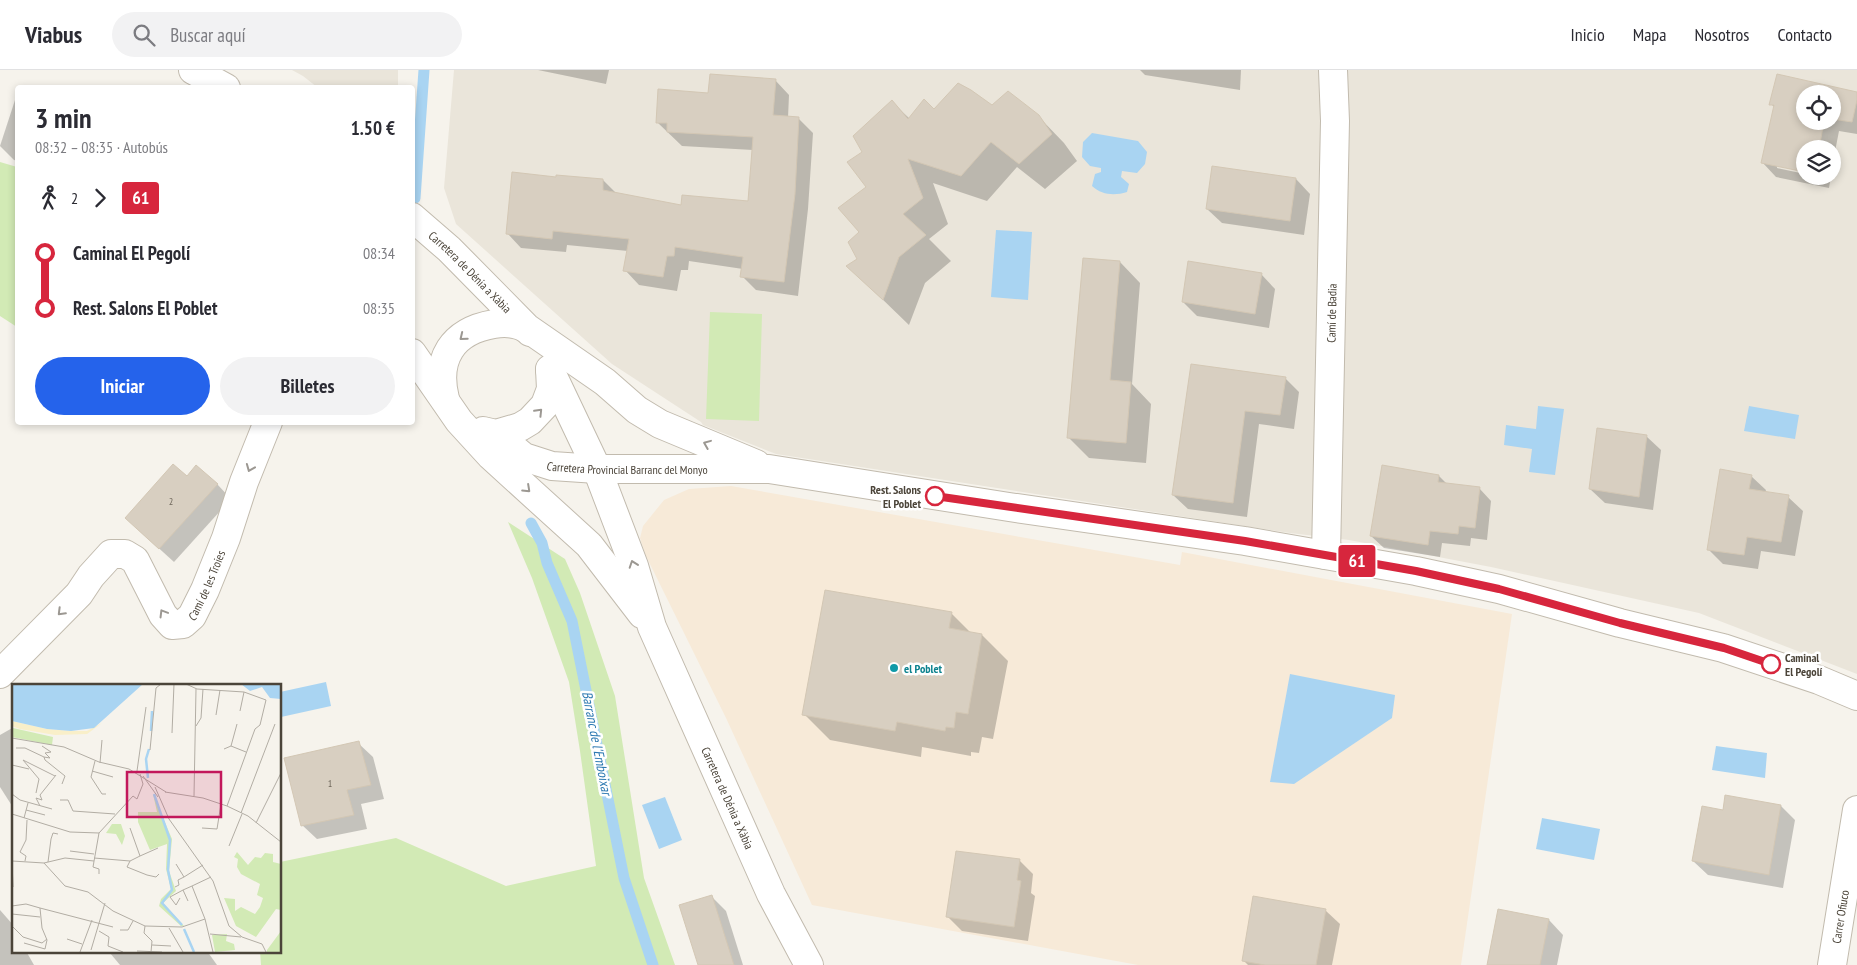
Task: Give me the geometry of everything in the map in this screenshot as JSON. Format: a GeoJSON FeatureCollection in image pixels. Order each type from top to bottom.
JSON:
{"type":"FeatureCollection","features":[{"type":"Feature","properties":{"kind":"street"},"geometry":{"type":"LineString","coordinates":[[193,70],[220,85]]}},
{"type":"Feature","properties":{"kind":"street","name":"Camí de Badia"},"geometry":{"type":"LineString","coordinates":[[1326,555],[1335,121],[1334,70]]}},
{"type":"Feature","properties":{"kind":"street","name":"Carretera de Dénia a Xàbia"},"geometry":{"type":"LineString","coordinates":[[415,220],[449,249],[526,328]]}},
{"type":"Feature","properties":{"kind":"street"},"geometry":{"type":"LineString","coordinates":[[415,357],[452,410],[494,445],[530,421],[545,405],[551,389],[550,370],[548,360],[538,340],[526,328],[508,323],[480,326],[463,335],[450,348],[443,364],[441,382],[452,410]]}},
{"type":"Feature","properties":{"kind":"street","name":"Carretera Provincial Barranc del Monyo"},"geometry":{"type":"LineString","coordinates":[[526,328],[605,382],[637,410],[654,420],[769,469]]}},
{"type":"Feature","properties":{"kind":"street","name":"Carretera de Dénia a Xàbia"},"geometry":{"type":"LineString","coordinates":[[550,370],[596,469],[634,566],[652,627],[771,894],[809,965]]}},
{"type":"Feature","properties":{"kind":"street","name":"Camí de les Troies"},"geometry":{"type":"LineString","coordinates":[[0,674],[79,594],[91,576],[112,554],[125,554],[135,560],[163,615],[172,625],[183,624],[192,616],[205,590],[226,538],[244,482],[267,425]]}},
{"type":"Feature","properties":{"kind":"street","name":"Carretera Provincial Barranc del Monyo"},"geometry":{"type":"LineString","coordinates":[[494,445],[552,466],[596,469],[769,469],[1326,555],[1499,589],[1620,623],[1724,648],[1819,680],[1857,696]]}},
{"type":"Feature","properties":{"kind":"street","name":"Carretera de Dénia a Xàbia"},"geometry":{"type":"LineString","coordinates":[[494,445],[589,545],[652,627]]}},
{"type":"Feature","properties":{"kind":"street","name":"Carrer Ofiuco"},"geometry":{"type":"LineString","coordinates":[[1832,965],[1857,810]]}},
{"type":"Feature","properties":{"kind":"shaded area"},"geometry":{"type":"Polygon","coordinates":[[[292,70],[398,70],[398,85],[314,85],[292,70]]]}},
{"type":"Feature","properties":{"kind":"shaded area"},"geometry":{"type":"Polygon","coordinates":[[[454,70],[1857,70],[1857,674],[1699,613],[1491,567],[1349,540],[1290,533],[776,454],[703,425],[612,364],[456,224],[444,188],[454,70]]]}},
{"type":"Feature","properties":{"kind":"shaded area","name":"el Poblet"},"geometry":{"type":"Polygon","coordinates":[[[731,486],[1180,565],[1182,552],[1512,614],[1461,965],[1138,965],[812,905],[726,718],[645,554],[640,538],[643,526],[664,500],[689,489],[731,486]]]}},
{"type":"Feature","properties":{"kind":"green space"},"geometry":{"type":"Polygon","coordinates":[[[0,162],[15,166],[15,326],[0,316],[0,162]]]}},
{"type":"Feature","properties":{"kind":"green space"},"geometry":{"type":"Polygon","coordinates":[[[710,312],[762,314],[759,421],[706,419],[710,312]]]}},
{"type":"Feature","properties":{"kind":"green space"},"geometry":{"type":"Polygon","coordinates":[[[508,522],[565,559],[580,593],[615,696],[644,878],[675,965],[261,965],[260,952],[281,952],[281,862],[396,838],[506,886],[596,866],[569,682],[532,578],[508,522]]]}},
{"type":"Feature","properties":{"kind":"water"},"geometry":{"type":"Polygon","coordinates":[[[1092,133],[1138,141],[1147,152],[1145,164],[1137,173],[1122,171],[1121,177],[1129,184],[1127,192],[1108,194],[1092,186],[1095,174],[1101,172],[1101,168],[1090,166],[1082,157],[1083,142],[1092,133]]]}},
{"type":"Feature","properties":{"kind":"water"},"geometry":{"type":"Polygon","coordinates":[[[996,230],[1032,232],[1028,300],[991,297],[996,230]]]}},
{"type":"Feature","properties":{"kind":"water"},"geometry":{"type":"Polygon","coordinates":[[[1538,406],[1564,409],[1555,475],[1529,472],[1532,449],[1504,445],[1506,425],[1536,429],[1538,406]]]}},
{"type":"Feature","properties":{"kind":"water"},"geometry":{"type":"Polygon","coordinates":[[[1749,406],[1799,415],[1795,439],[1744,431],[1749,406]]]}},
{"type":"Feature","properties":{"kind":"water"},"geometry":{"type":"Polygon","coordinates":[[[1290,674],[1395,695],[1392,718],[1294,784],[1270,782],[1290,674]]]}},
{"type":"Feature","properties":{"kind":"water"},"geometry":{"type":"Polygon","coordinates":[[[326,682],[331,706],[281,717],[281,692],[326,682]]]}},
{"type":"Feature","properties":{"kind":"water"},"geometry":{"type":"Polygon","coordinates":[[[1716,746],[1767,753],[1765,778],[1712,770],[1716,746]]]}},
{"type":"Feature","properties":{"kind":"water"},"geometry":{"type":"Polygon","coordinates":[[[665,797],[682,840],[659,849],[642,805],[665,797]]]}},
{"type":"Feature","properties":{"kind":"water"},"geometry":{"type":"Polygon","coordinates":[[[1542,818],[1600,829],[1594,860],[1536,849],[1542,818]]]}},
{"type":"Feature","properties":{"kind":"building"},"geometry":{"type":"Polygon","coordinates":[[[710,74],[776,79],[773,115],[799,117],[795,194],[784,282],[740,277],[743,257],[675,247],[674,256],[667,256],[663,277],[623,271],[629,239],[553,231],[552,239],[506,234],[512,172],[556,177],[556,175],[603,179],[603,190],[681,205],[682,195],[748,201],[753,137],[667,132],[667,123],[656,123],[658,89],[708,93],[710,74]]]}},
{"type":"Feature","properties":{"kind":"building"},"geometry":{"type":"Polygon","coordinates":[[[1777,74],[1826,85],[1796,85],[1796,130],[1822,130],[1821,140],[1796,140],[1796,170],[1761,163],[1774,105],[1769,105],[1777,74]]]}},
{"type":"Feature","properties":{"kind":"building"},"geometry":{"type":"Polygon","coordinates":[[[958,83],[992,105],[1008,91],[1039,115],[1052,134],[1019,164],[991,142],[961,176],[908,159],[923,198],[903,214],[926,235],[899,257],[883,300],[846,266],[857,259],[848,242],[859,232],[838,208],[866,187],[847,162],[862,152],[853,136],[892,100],[908,119],[924,99],[934,109],[958,83]]]}},
{"type":"Feature","properties":{"kind":"building"},"geometry":{"type":"Polygon","coordinates":[[[1841,88],[1857,92],[1852,122],[1841,120],[1841,88]]]}},
{"type":"Feature","properties":{"kind":"building"},"geometry":{"type":"Polygon","coordinates":[[[1212,166],[1296,178],[1290,221],[1206,209],[1212,166]]]}},
{"type":"Feature","properties":{"kind":"building"},"geometry":{"type":"Polygon","coordinates":[[[1083,258],[1120,261],[1110,380],[1131,382],[1126,443],[1067,438],[1083,258]]]}},
{"type":"Feature","properties":{"kind":"building"},"geometry":{"type":"Polygon","coordinates":[[[1188,261],[1262,273],[1255,314],[1182,302],[1188,261]]]}},
{"type":"Feature","properties":{"kind":"building"},"geometry":{"type":"Polygon","coordinates":[[[1191,364],[1286,377],[1280,415],[1245,411],[1233,503],[1172,495],[1191,364]]]}},
{"type":"Feature","properties":{"kind":"building"},"geometry":{"type":"Polygon","coordinates":[[[1597,428],[1647,435],[1639,497],[1589,489],[1597,428]]]}},
{"type":"Feature","properties":{"kind":"building"},"geometry":{"type":"Polygon","coordinates":[[[173,464],[187,476],[196,465],[218,484],[159,549],[125,518],[173,464]]]}},
{"type":"Feature","properties":{"kind":"building"},"geometry":{"type":"Polygon","coordinates":[[[1382,465],[1439,475],[1438,482],[1480,487],[1475,528],[1459,526],[1458,534],[1430,531],[1428,545],[1370,536],[1382,465]]]}},
{"type":"Feature","properties":{"kind":"building"},"geometry":{"type":"Polygon","coordinates":[[[1720,469],[1752,475],[1749,489],[1789,495],[1781,542],[1747,537],[1744,555],[1707,550],[1720,469]]]}},
{"type":"Feature","properties":{"kind":"building","name":"el Poblet"},"geometry":{"type":"Polygon","coordinates":[[[825,590],[952,612],[949,628],[982,634],[968,714],[956,712],[954,728],[946,727],[945,731],[897,722],[895,731],[802,715],[825,590]]]}},
{"type":"Feature","properties":{"kind":"building"},"geometry":{"type":"Polygon","coordinates":[[[359,741],[371,785],[347,790],[354,815],[301,826],[284,758],[359,741]]]}},
{"type":"Feature","properties":{"kind":"building"},"geometry":{"type":"Polygon","coordinates":[[[1725,795],[1781,805],[1769,875],[1692,861],[1702,806],[1723,810],[1725,795]]]}},
{"type":"Feature","properties":{"kind":"building"},"geometry":{"type":"Polygon","coordinates":[[[956,851],[1020,859],[1017,880],[1021,881],[1014,927],[946,917],[956,851]]]}},
{"type":"Feature","properties":{"kind":"building"},"geometry":{"type":"Polygon","coordinates":[[[712,895],[734,965],[698,965],[679,905],[712,895]]]}},
{"type":"Feature","properties":{"kind":"building"},"geometry":{"type":"Polygon","coordinates":[[[1253,896],[1326,909],[1316,965],[1265,965],[1242,961],[1253,896]]]}},
{"type":"Feature","properties":{"kind":"building"},"geometry":{"type":"Polygon","coordinates":[[[1498,909],[1549,919],[1540,965],[1487,965],[1498,909]]]}},
{"type":"Feature","properties":{"kind":"waterway"},"geometry":{"type":"LineString","coordinates":[[415,198],[424,70]]}},
{"type":"Feature","properties":{"kind":"waterway","name":"Barranc de l'Emboixar"},"geometry":{"type":"LineString","coordinates":[[531,523],[542,543],[547,563],[572,621],[624,878],[653,965]]}},
{"type":"Feature","properties":{"kind":"bus line","name":"61"},"geometry":{"type":"LineString","coordinates":[[935,496],[1245,541],[1416,571],[1499,589],[1620,623],[1724,648],[1771,664]]}},
{"type":"Feature","properties":{"kind":"place","name":"Rest. Salons El Poblet"},"geometry":{"type":"Point","coordinates":[935,496]}},
{"type":"Feature","properties":{"kind":"place","name":"Caminal El Pegolí"},"geometry":{"type":"Point","coordinates":[1771,664]}},
{"type":"Feature","properties":{"kind":"place","name":"el Poblet"},"geometry":{"type":"Point","coordinates":[894,668]}}]}
